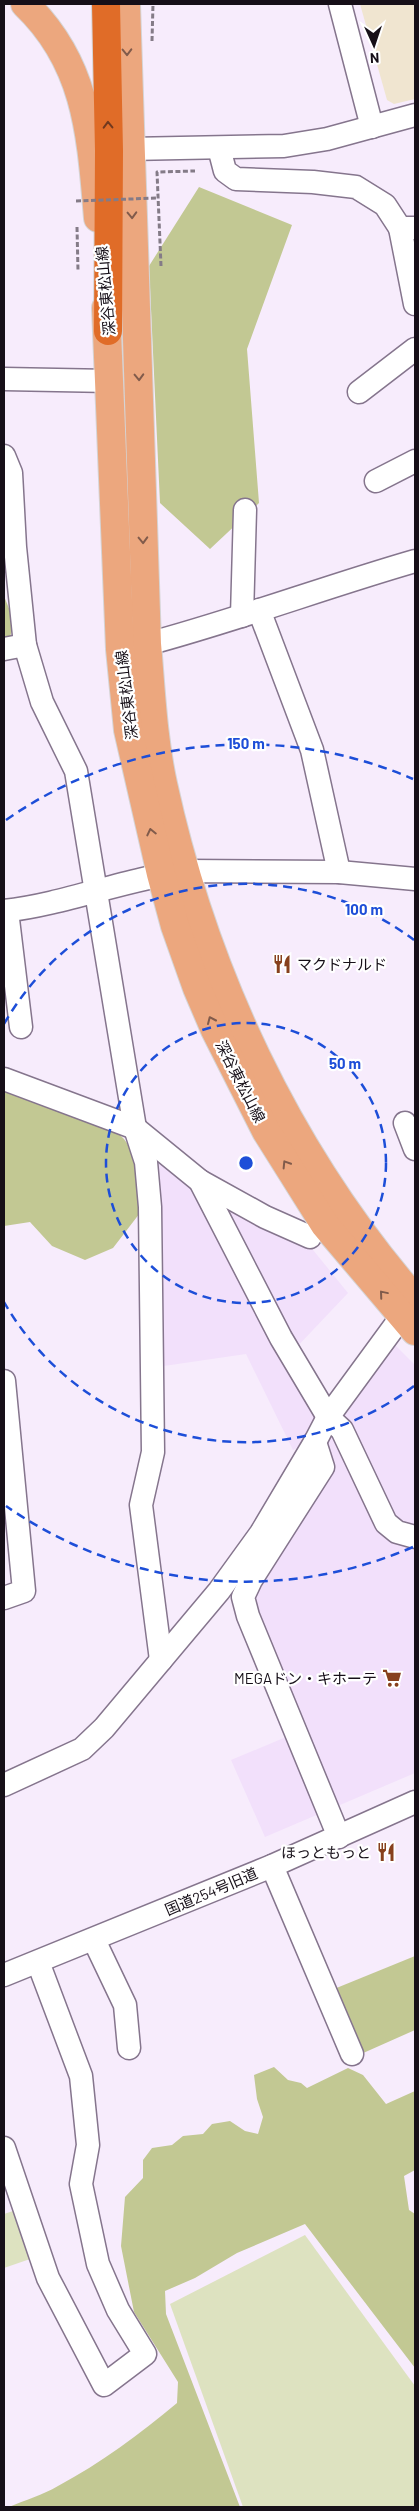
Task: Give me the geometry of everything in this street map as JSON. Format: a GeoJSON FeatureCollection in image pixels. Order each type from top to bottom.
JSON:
{"type":"FeatureCollection","features":[{"type":"Feature","properties":{"kind":"highway"},"geometry":{"type":"LineString","coordinates":[[106,4],[109,151],[108,331]]}},
{"type":"Feature","properties":{"kind":"main road","name":"深谷東松山線"},"geometry":{"type":"LineString","coordinates":[[25,4],[55,40],[73,72],[86,110],[93,156],[108,331],[120,649],[128,730],[173,873],[265,1075],[303,1146],[411,1303]]}},
{"type":"Feature","properties":{"kind":"main road","name":"深谷東松山線"},"geometry":{"type":"LineString","coordinates":[[126,4],[129,149],[146,644],[173,873]]}},
{"type":"Feature","properties":{"kind":"street"},"geometry":{"type":"LineString","coordinates":[[340,4],[372,127]]}},
{"type":"Feature","properties":{"kind":"street"},"geometry":{"type":"LineString","coordinates":[[129,149],[284,146],[327,139],[415,115]]}},
{"type":"Feature","properties":{"kind":"street"},"geometry":{"type":"LineString","coordinates":[[219,148],[225,171],[236,179],[313,182],[356,187],[385,205],[408,228],[415,304]]}},
{"type":"Feature","properties":{"kind":"street"},"geometry":{"type":"LineString","coordinates":[[359,392],[415,349]]}},
{"type":"Feature","properties":{"kind":"street"},"geometry":{"type":"LineString","coordinates":[[4,380],[110,381]]}},
{"type":"Feature","properties":{"kind":"street"},"geometry":{"type":"LineString","coordinates":[[4,456],[11,473],[15,547],[26,645],[42,702],[76,771],[135,1128],[146,1162],[150,1207],[153,1452],[141,1505],[161,1660]]}},
{"type":"Feature","properties":{"kind":"street"},"geometry":{"type":"LineString","coordinates":[[376,482],[415,462]]}},
{"type":"Feature","properties":{"kind":"street"},"geometry":{"type":"LineString","coordinates":[[245,510],[251,613],[312,750],[339,872]]}},
{"type":"Feature","properties":{"kind":"street"},"geometry":{"type":"LineString","coordinates":[[146,644],[203,629],[346,581],[415,561]]}},
{"type":"Feature","properties":{"kind":"street"},"geometry":{"type":"LineString","coordinates":[[4,650],[26,645]]}},
{"type":"Feature","properties":{"kind":"street"},"geometry":{"type":"LineString","coordinates":[[21,1027],[5,911],[36,908],[173,873],[339,872],[415,878]]}},
{"type":"Feature","properties":{"kind":"street"},"geometry":{"type":"LineString","coordinates":[[4,1079],[135,1128],[200,1181],[251,1209],[310,1236]]}},
{"type":"Feature","properties":{"kind":"street"},"geometry":{"type":"LineString","coordinates":[[405,1123],[415,1149]]}},
{"type":"Feature","properties":{"kind":"street"},"geometry":{"type":"LineString","coordinates":[[200,1181],[281,1338],[328,1417],[342,1430],[386,1524],[397,1532],[415,1538]]}},
{"type":"Feature","properties":{"kind":"street"},"geometry":{"type":"LineString","coordinates":[[4,1785],[82,1749],[104,1728],[219,1591],[261,1534],[328,1417],[411,1303]]}},
{"type":"Feature","properties":{"kind":"street"},"geometry":{"type":"LineString","coordinates":[[4,1381],[24,1591],[4,1598]]}},
{"type":"Feature","properties":{"kind":"street"},"geometry":{"type":"LineString","coordinates":[[315,1442],[323,1466],[250,1580],[243,1597],[248,1616],[339,1838]]}},
{"type":"Feature","properties":{"kind":"street","name":"国道254号旧道"},"geometry":{"type":"LineString","coordinates":[[4,1975],[94,1940],[339,1838],[415,1802]]}},
{"type":"Feature","properties":{"kind":"street"},"geometry":{"type":"LineString","coordinates":[[272,1866],[352,2054]]}},
{"type":"Feature","properties":{"kind":"street"},"geometry":{"type":"LineString","coordinates":[[94,1940],[125,2005],[129,2048]]}},
{"type":"Feature","properties":{"kind":"street"},"geometry":{"type":"LineString","coordinates":[[4,2148],[48,2278],[104,2385],[145,2354],[118,2310],[98,2264],[81,2184],[88,2145],[81,2076],[38,1962]]}},
{"type":"Feature","properties":{"kind":"path"},"geometry":{"type":"LineString","coordinates":[[160,266],[157,172],[195,171]]}},
{"type":"Feature","properties":{"kind":"path"},"geometry":{"type":"LineString","coordinates":[[76,201],[158,198]]}},
{"type":"Feature","properties":{"kind":"shaded area"},"geometry":{"type":"Polygon","coordinates":[[[360,4],[415,4],[415,99],[394,104],[387,100],[360,4]]]}},
{"type":"Feature","properties":{"kind":"shaded area"},"geometry":{"type":"Polygon","coordinates":[[[149,1147],[309,1245],[348,1293],[294,1350],[337,1419],[395,1345],[415,1365],[415,1773],[265,1837],[231,1760],[286,1737],[237,1613],[230,1584],[299,1447],[293,1450],[246,1354],[157,1367],[149,1147]]]}},
{"type":"Feature","properties":{"kind":"green space"},"geometry":{"type":"Polygon","coordinates":[[[199,187],[292,225],[247,349],[259,503],[210,549],[160,503],[149,266],[199,187]]]}},
{"type":"Feature","properties":{"kind":"green space"},"geometry":{"type":"Polygon","coordinates":[[[4,596],[14,621],[9,642],[4,643],[4,596]]]}},
{"type":"Feature","properties":{"kind":"green space"},"geometry":{"type":"Polygon","coordinates":[[[4,1087],[49,1102],[103,1124],[124,1139],[135,1163],[140,1182],[143,1209],[113,1248],[85,1260],[52,1246],[30,1222],[4,1226],[4,1087]]]}},
{"type":"Feature","properties":{"kind":"green space"},"geometry":{"type":"Polygon","coordinates":[[[415,1956],[415,2030],[361,2054],[334,1989],[415,1956]]]}},
{"type":"Feature","properties":{"kind":"green space"},"geometry":{"type":"Polygon","coordinates":[[[274,2067],[288,2080],[301,2083],[307,2088],[348,2068],[363,2075],[386,2104],[415,2091],[415,2170],[404,2176],[409,2210],[415,2214],[415,2368],[305,2224],[237,2253],[195,2278],[165,2291],[166,2314],[240,2507],[9,2507],[40,2495],[90,2468],[134,2437],[177,2403],[178,2382],[134,2312],[121,2246],[125,2197],[143,2178],[143,2160],[152,2148],[172,2145],[183,2136],[203,2134],[212,2124],[230,2121],[245,2131],[258,2134],[263,2117],[257,2099],[254,2075],[274,2067]]]}},
{"type":"Feature","properties":{"kind":"green space"},"geometry":{"type":"Polygon","coordinates":[[[16,2210],[33,2258],[4,2268],[4,2214],[16,2210]]]}},
{"type":"Feature","properties":{"kind":"green space"},"geometry":{"type":"Polygon","coordinates":[[[305,2235],[415,2386],[415,2507],[243,2507],[170,2304],[305,2235]]]}},
{"type":"Feature","properties":{"kind":"place","name":"マクドナルド"},"geometry":{"type":"Point","coordinates":[282,964]}},
{"type":"Feature","properties":{"kind":"place","name":"MEGAドン・キホーテ"},"geometry":{"type":"Point","coordinates":[392,1678]}},
{"type":"Feature","properties":{"kind":"place","name":"ほっともっと"},"geometry":{"type":"Point","coordinates":[386,1852]}}]}
